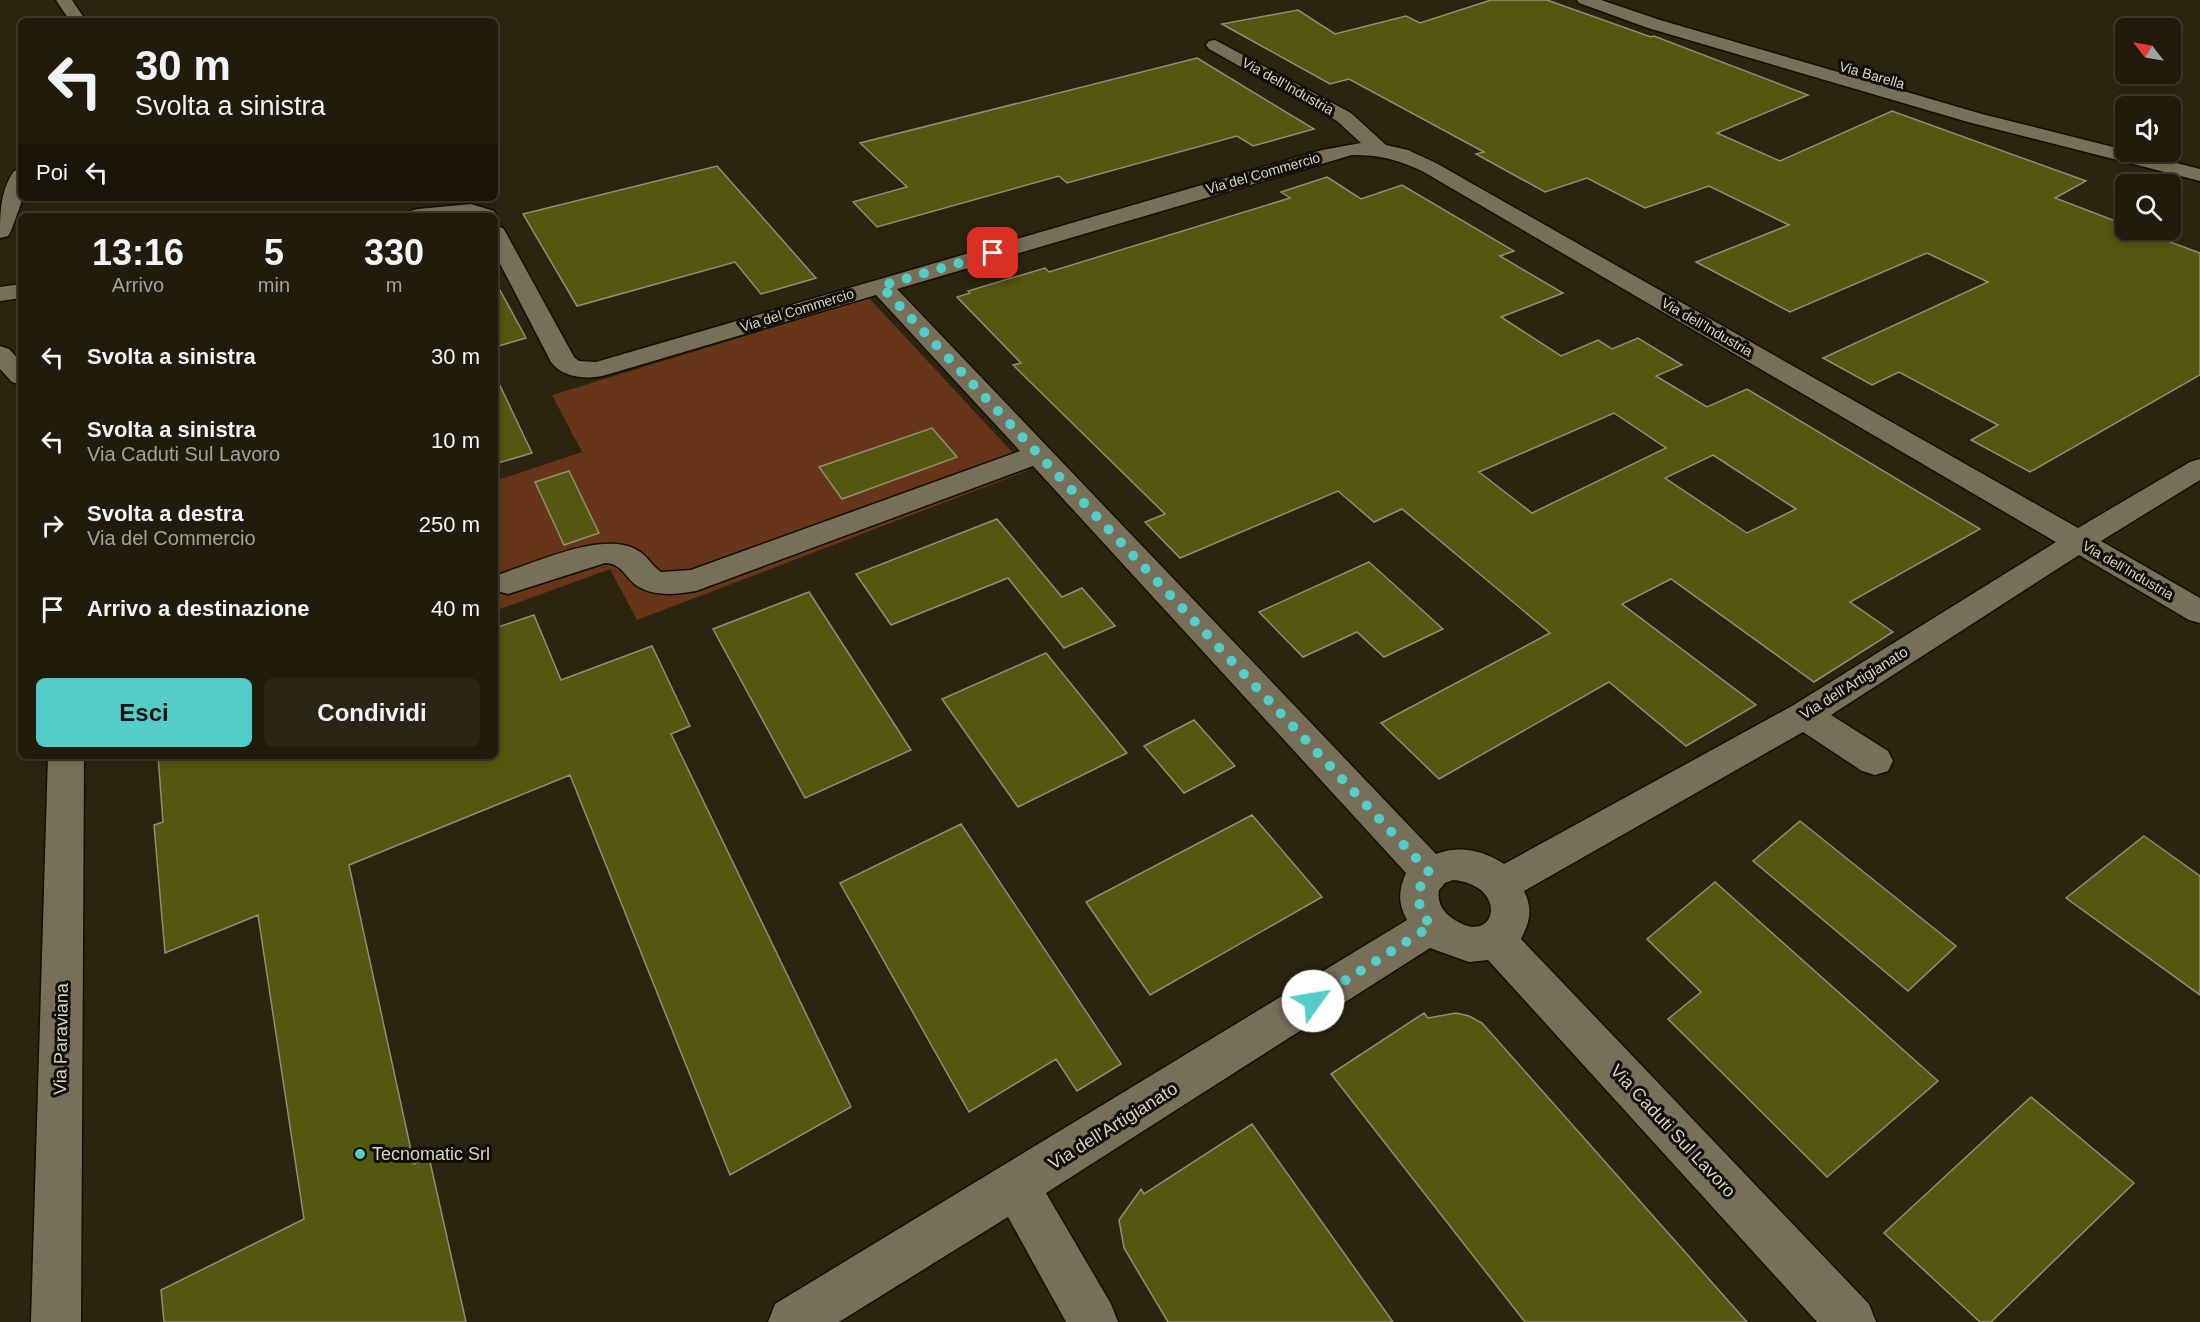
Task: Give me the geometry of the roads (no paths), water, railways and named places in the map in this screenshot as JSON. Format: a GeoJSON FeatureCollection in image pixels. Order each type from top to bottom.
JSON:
{"type":"FeatureCollection","features":[{"type":"Feature","properties":{"kind":"street"},"geometry":{"type":"LineString","coordinates":[[64,0],[76,18]]}},
{"type":"Feature","properties":{"kind":"street"},"geometry":{"type":"LineString","coordinates":[[1585,0],[1654,24],[1987,121],[2200,175]]}},
{"type":"Feature","properties":{"kind":"street","name":"Via Barella"},"geometry":{"type":"LineString","coordinates":[[1622,0],[1869,74],[2115,139]]}},
{"type":"Feature","properties":{"kind":"street","name":"Via dell’Industria"},"geometry":{"type":"LineString","coordinates":[[1215,45],[1344,117],[1379,149],[1401,154],[1429,167],[2200,612]]}},
{"type":"Feature","properties":{"kind":"street","name":"Via del Commercio"},"geometry":{"type":"LineString","coordinates":[[498,239],[564,362],[583,370],[597,370],[1329,154],[1352,149],[1379,149]]}},
{"type":"Feature","properties":{"kind":"street"},"geometry":{"type":"LineString","coordinates":[[2181,156],[2200,160]]}},
{"type":"Feature","properties":{"kind":"street"},"geometry":{"type":"LineString","coordinates":[[0,231],[18,183]]}},
{"type":"Feature","properties":{"kind":"street"},"geometry":{"type":"LineString","coordinates":[[444,213],[471,210],[478,213]]}},
{"type":"Feature","properties":{"kind":"street"},"geometry":{"type":"LineString","coordinates":[[881,286],[1429,872]]}},
{"type":"Feature","properties":{"kind":"street"},"geometry":{"type":"LineString","coordinates":[[0,294],[18,291]]}},
{"type":"Feature","properties":{"kind":"street"},"geometry":{"type":"LineString","coordinates":[[0,354],[18,374]]}},
{"type":"Feature","properties":{"kind":"street"},"geometry":{"type":"LineString","coordinates":[[508,583],[598,553],[610,552],[631,558],[647,578],[660,583],[676,584],[696,580],[1039,454]]}},
{"type":"Feature","properties":{"kind":"street","name":"Via dell'Artigianato"},"geometry":{"type":"LineString","coordinates":[[1501,885],[1804,716],[2078,542],[2200,468]]}},
{"type":"Feature","properties":{"kind":"street"},"geometry":{"type":"LineString","coordinates":[[1804,716],[1875,761]]}},
{"type":"Feature","properties":{"kind":"street","name":"Via Paraviana"},"geometry":{"type":"LineString","coordinates":[[56,1322],[66,759]]}},
{"type":"Feature","properties":{"kind":"street"},"geometry":{"type":"LineString","coordinates":[[1465,865],[1485,872],[1501,885],[1512,909],[1511,921],[1505,931],[1495,939],[1470,944],[1442,935],[1423,916],[1418,903],[1418,891],[1422,881],[1429,872],[1439,867],[1465,865]]}},
{"type":"Feature","properties":{"kind":"street","name":"Via dell'Artigianato"},"geometry":{"type":"LineString","coordinates":[[793,1322],[1016,1186],[1431,926]]}},
{"type":"Feature","properties":{"kind":"street","name":"Via Caduti Sul Lavoro"},"geometry":{"type":"LineString","coordinates":[[1495,939],[1851,1322]]}},
{"type":"Feature","properties":{"kind":"street"},"geometry":{"type":"LineString","coordinates":[[1016,1186],[1093,1322]]}},
{"type":"Feature","properties":{"kind":"place","name":"Tecnomatic Srl"},"geometry":{"type":"Point","coordinates":[360,1154]}}]}
